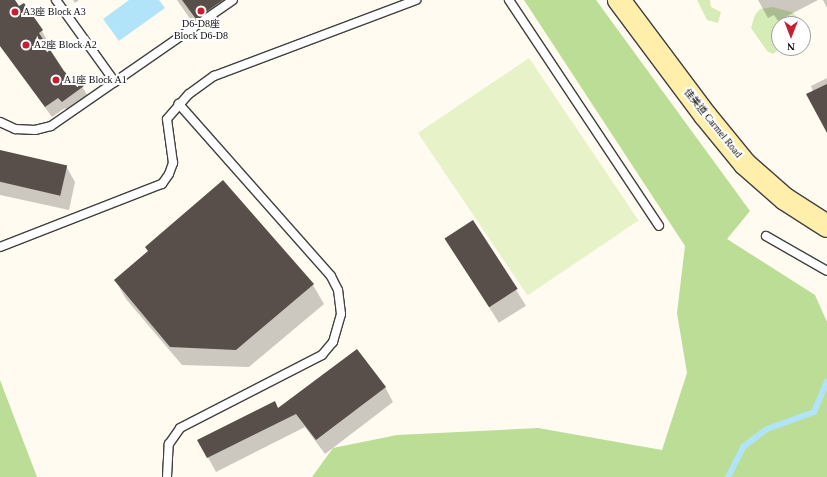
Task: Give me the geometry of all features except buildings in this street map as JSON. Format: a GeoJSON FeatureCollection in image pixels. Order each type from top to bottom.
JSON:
{"type":"FeatureCollection","features":[{"type":"Feature","properties":{"kind":"street","name":"佳美道 Carmel Road"},"geometry":{"type":"LineString","coordinates":[[619,0],[705,115],[745,164],[785,199],[827,226]]}},
{"type":"Feature","properties":{"kind":"lane"},"geometry":{"type":"LineString","coordinates":[[56,0],[115,82]]}},
{"type":"Feature","properties":{"kind":"lane"},"geometry":{"type":"LineString","coordinates":[[0,122],[15,129],[36,130],[51,126],[234,0]]}},
{"type":"Feature","properties":{"kind":"lane"},"geometry":{"type":"LineString","coordinates":[[0,247],[162,184],[169,174],[173,163],[167,119],[200,85],[230,68],[416,0]]}},
{"type":"Feature","properties":{"kind":"lane"},"geometry":{"type":"LineString","coordinates":[[509,0],[659,226]]}},
{"type":"Feature","properties":{"kind":"lane"},"geometry":{"type":"LineString","coordinates":[[167,477],[169,444],[180,428],[322,355],[333,342],[341,314],[338,290],[331,276],[180,104]]}},
{"type":"Feature","properties":{"kind":"lane"},"geometry":{"type":"LineString","coordinates":[[766,236],[827,271]]}},
{"type":"Feature","properties":{"kind":"green space"},"geometry":{"type":"Polygon","coordinates":[[[524,0],[596,0],[750,211],[727,239],[815,295],[827,322],[827,477],[312,477],[333,448],[397,435],[538,428],[662,450],[687,373],[677,313],[685,246],[524,0]]]}},
{"type":"Feature","properties":{"kind":"green space"},"geometry":{"type":"Polygon","coordinates":[[[697,0],[710,0],[711,7],[721,12],[718,23],[707,20],[697,0]]]}},
{"type":"Feature","properties":{"kind":"green space"},"geometry":{"type":"Polygon","coordinates":[[[772,7],[792,12],[796,16],[771,16],[771,53],[767,51],[751,28],[755,15],[760,9],[772,7]]]}},
{"type":"Feature","properties":{"kind":"green space"},"geometry":{"type":"Polygon","coordinates":[[[529,58],[639,220],[528,295],[418,133],[529,58]]]}},
{"type":"Feature","properties":{"kind":"green space"},"geometry":{"type":"Polygon","coordinates":[[[0,380],[37,477],[0,477],[0,380]]]}},
{"type":"Feature","properties":{"kind":"water"},"geometry":{"type":"Polygon","coordinates":[[[129,0],[159,0],[165,8],[119,41],[103,19],[129,0]]]}},
{"type":"Feature","properties":{"kind":"waterway"},"geometry":{"type":"LineString","coordinates":[[728,477],[743,447],[767,429],[814,412],[827,382]]}},
{"type":"Feature","properties":{"kind":"place","name":"D6-D8座 Block D6-D8"},"geometry":{"type":"Point","coordinates":[201,11]}},
{"type":"Feature","properties":{"kind":"place","name":"A3座 Block A3"},"geometry":{"type":"Point","coordinates":[15,12]}},
{"type":"Feature","properties":{"kind":"place","name":"A2座 Block A2"},"geometry":{"type":"Point","coordinates":[26,45]}},
{"type":"Feature","properties":{"kind":"place","name":"A1座 Block A1"},"geometry":{"type":"Point","coordinates":[56,80]}}]}
